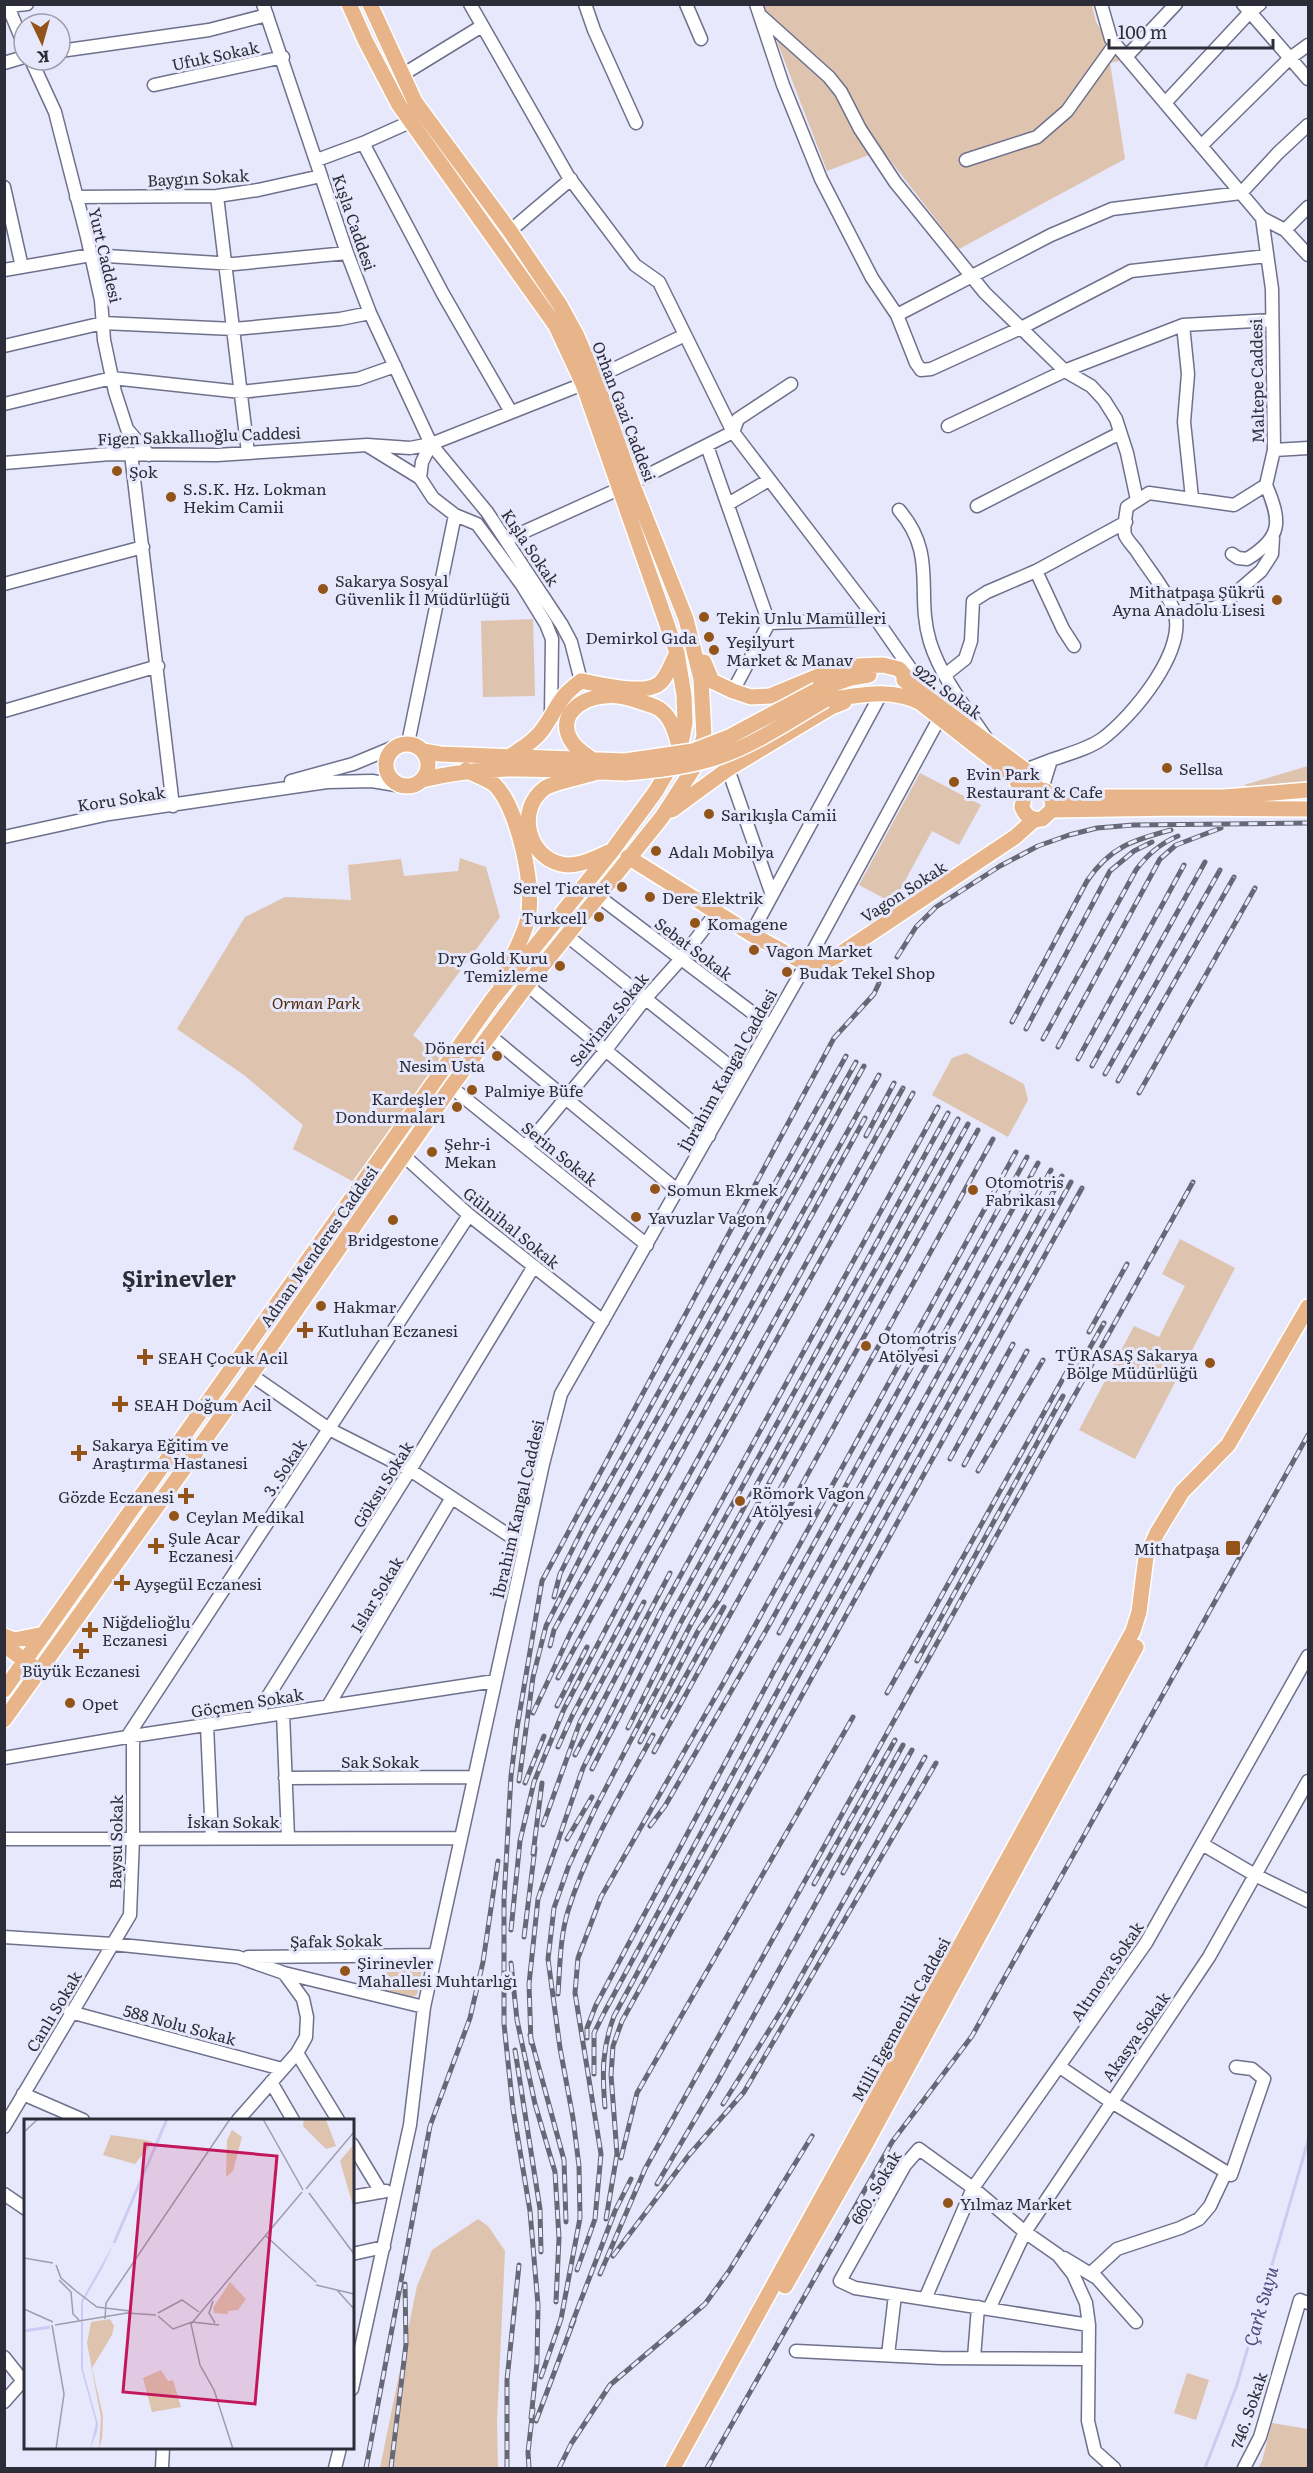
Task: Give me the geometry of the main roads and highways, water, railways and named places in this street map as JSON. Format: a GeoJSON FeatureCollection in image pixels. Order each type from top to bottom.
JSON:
{"type":"FeatureCollection","features":[{"type":"Feature","properties":{"kind":"main road","name":"Orhan Gazi Caddesi"},"geometry":{"type":"LineString","coordinates":[[349,4],[364,40],[410,122],[555,326],[589,381]]}},
{"type":"Feature","properties":{"kind":"main road","name":"Orhan Gazi Caddesi"},"geometry":{"type":"LineString","coordinates":[[370,4],[415,102],[510,231],[560,305],[576,334],[589,381],[626,485],[677,653],[684,695],[685,723],[680,750],[656,791],[612,851]]}},
{"type":"Feature","properties":{"kind":"main road","name":"Orhan Gazi Caddesi"},"geometry":{"type":"LineString","coordinates":[[626,485],[686,619],[701,679],[704,737],[693,769],[662,817],[628,858]]}},
{"type":"Feature","properties":{"kind":"main road"},"geometry":{"type":"LineString","coordinates":[[686,619],[712,681],[751,697],[770,696],[831,671],[866,666],[883,665],[899,669],[912,684]]}},
{"type":"Feature","properties":{"kind":"main road"},"geometry":{"type":"LineString","coordinates":[[512,755],[530,743],[544,728],[565,693],[581,681],[651,689],[662,682],[677,653]]}},
{"type":"Feature","properties":{"kind":"main road","name":"922. Sokak"},"geometry":{"type":"LineString","coordinates":[[821,695],[851,678],[874,674],[894,676],[912,684],[1025,770],[1046,796]]}},
{"type":"Feature","properties":{"kind":"main road"},"geometry":{"type":"LineString","coordinates":[[596,766],[512,755],[440,754],[423,751],[415,745],[401,745],[386,758],[385,765],[390,778],[402,786],[466,770],[508,767],[626,767],[693,752],[821,695],[906,695],[1015,777],[1024,797],[1022,807],[1024,812],[1035,819],[1046,817],[1046,796]]}},
{"type":"Feature","properties":{"kind":"main road"},"geometry":{"type":"LineString","coordinates":[[596,766],[570,740],[567,720],[570,713],[583,701],[604,696],[628,698],[662,710],[669,720],[680,750]]}},
{"type":"Feature","properties":{"kind":"main road"},"geometry":{"type":"LineString","coordinates":[[662,817],[728,770],[831,707],[859,696]]}},
{"type":"Feature","properties":{"kind":"main road"},"geometry":{"type":"LineString","coordinates":[[422,780],[428,767],[423,751]]}},
{"type":"Feature","properties":{"kind":"main road"},"geometry":{"type":"LineString","coordinates":[[596,766],[546,788],[531,804],[528,820],[532,842],[545,858],[562,864],[584,862],[612,851]]}},
{"type":"Feature","properties":{"kind":"main road"},"geometry":{"type":"LineString","coordinates":[[466,770],[495,785],[510,809],[528,864],[530,892],[528,919],[492,1000]]}},
{"type":"Feature","properties":{"kind":"main road"},"geometry":{"type":"LineString","coordinates":[[1024,797],[1032,790],[1046,796],[1169,808],[1308,809]]}},
{"type":"Feature","properties":{"kind":"main road"},"geometry":{"type":"LineString","coordinates":[[1046,796],[1224,797],[1308,790]]}},
{"type":"Feature","properties":{"kind":"main road","name":"Vagon Sokak"},"geometry":{"type":"LineString","coordinates":[[628,858],[751,934],[806,964],[823,963],[837,956],[1015,837],[1035,819]]}},
{"type":"Feature","properties":{"kind":"main road","name":"Adnan Menderes Caddesi"},"geometry":{"type":"LineString","coordinates":[[4,1690],[11,1671],[44,1634],[492,1000],[612,851]]}},
{"type":"Feature","properties":{"kind":"main road","name":"Adnan Menderes Caddesi"},"geometry":{"type":"LineString","coordinates":[[4,1720],[251,1375],[451,1087],[527,985],[628,858]]}},
{"type":"Feature","properties":{"kind":"main road","name":"Milli Egemenlik Caddesi"},"geometry":{"type":"LineString","coordinates":[[674,2469],[1133,1631],[1139,1612],[1146,1557],[1157,1533],[1182,1492],[1228,1445],[1308,1307]]}},
{"type":"Feature","properties":{"kind":"main road","name":"Milli Egemenlik Caddesi"},"geometry":{"type":"LineString","coordinates":[[684,2469],[868,2139],[1142,1636],[1147,1616],[1144,1581]]}},
{"type":"Feature","properties":{"kind":"main road"},"geometry":{"type":"LineString","coordinates":[[4,1636],[14,1640],[44,1634]]}},
{"type":"Feature","properties":{"kind":"main road"},"geometry":{"type":"LineString","coordinates":[[4,1645],[11,1671],[35,1677]]}},
{"type":"Feature","properties":{"kind":"waterway","name":"Çark Suyu"},"geometry":{"type":"LineString","coordinates":[[1205,2468],[1237,2385],[1308,2141]]}},
{"type":"Feature","properties":{"kind":"railway"},"geometry":{"type":"LineString","coordinates":[[897,957],[916,927],[936,907],[1000,866],[1038,846],[1069,835],[1097,828],[1133,825],[1308,823]]}},
{"type":"Feature","properties":{"kind":"railway"},"geometry":{"type":"LineString","coordinates":[[1058,1047],[1160,859],[1176,845],[1221,828]]}},
{"type":"Feature","properties":{"kind":"railway"},"geometry":{"type":"LineString","coordinates":[[1012,1022],[1087,881],[1096,869],[1123,846],[1171,830]]}},
{"type":"Feature","properties":{"kind":"railway"},"geometry":{"type":"LineString","coordinates":[[1043,1039],[1136,870],[1155,850],[1178,836]]}},
{"type":"Feature","properties":{"kind":"railway"},"geometry":{"type":"LineString","coordinates":[[1026,1029],[1110,871],[1134,851],[1152,842]]}},
{"type":"Feature","properties":{"kind":"railway"},"geometry":{"type":"LineString","coordinates":[[1092,1066],[1205,862]]}},
{"type":"Feature","properties":{"kind":"railway"},"geometry":{"type":"LineString","coordinates":[[1078,1059],[1184,865]]}},
{"type":"Feature","properties":{"kind":"railway"},"geometry":{"type":"LineString","coordinates":[[1105,1074],[1220,870]]}},
{"type":"Feature","properties":{"kind":"railway"},"geometry":{"type":"LineString","coordinates":[[1118,1081],[1234,877]]}},
{"type":"Feature","properties":{"kind":"railway"},"geometry":{"type":"LineString","coordinates":[[1139,1093],[1255,888]]}},
{"type":"Feature","properties":{"kind":"railway"},"geometry":{"type":"LineString","coordinates":[[531,2418],[537,2362],[538,2305],[530,2211],[513,2109],[504,2024],[504,1900],[511,1776],[542,1581],[834,1038],[874,994],[879,983]]}},
{"type":"Feature","properties":{"kind":"railway"},"geometry":{"type":"LineString","coordinates":[[554,1597],[560,1574],[584,1526],[846,1056]]}},
{"type":"Feature","properties":{"kind":"railway"},"geometry":{"type":"LineString","coordinates":[[519,1781],[533,1677],[546,1626],[594,1531],[856,1062]]}},
{"type":"Feature","properties":{"kind":"railway"},"geometry":{"type":"LineString","coordinates":[[550,1646],[554,1630],[864,1066]]}},
{"type":"Feature","properties":{"kind":"railway"},"geometry":{"type":"LineString","coordinates":[[533,1713],[570,1634],[618,1544],[879,1075]]}},
{"type":"Feature","properties":{"kind":"railway"},"geometry":{"type":"LineString","coordinates":[[866,1136],[894,1083]]}},
{"type":"Feature","properties":{"kind":"railway"},"geometry":{"type":"LineString","coordinates":[[511,1930],[520,1841],[534,1782],[564,1709],[643,1558],[903,1088]]}},
{"type":"Feature","properties":{"kind":"railway"},"geometry":{"type":"LineString","coordinates":[[558,1747],[653,1563],[913,1093]]}},
{"type":"Feature","properties":{"kind":"railway"},"geometry":{"type":"LineString","coordinates":[[531,2043],[529,1984],[538,1899],[583,1768],[661,1611],[938,1107]]}},
{"type":"Feature","properties":{"kind":"railway"},"geometry":{"type":"LineString","coordinates":[[592,1769],[671,1616],[948,1113]]}},
{"type":"Feature","properties":{"kind":"railway"},"geometry":{"type":"LineString","coordinates":[[558,1678],[865,1118]]}},
{"type":"Feature","properties":{"kind":"railway"},"geometry":{"type":"LineString","coordinates":[[628,1728],[681,1622],[958,1119]]}},
{"type":"Feature","properties":{"kind":"railway"},"geometry":{"type":"LineString","coordinates":[[541,2377],[561,2319],[580,2218],[579,2166],[548,1959],[554,1908],[569,1865],[595,1809],[690,1626],[968,1124]]}},
{"type":"Feature","properties":{"kind":"railway"},"geometry":{"type":"LineString","coordinates":[[640,1742],[698,1631],[719,1600],[978,1130]]}},
{"type":"Feature","properties":{"kind":"railway"},"geometry":{"type":"LineString","coordinates":[[654,1752],[993,1139]]}},
{"type":"Feature","properties":{"kind":"railway"},"geometry":{"type":"LineString","coordinates":[[577,2270],[595,2219],[601,2154],[575,1993],[578,1958],[601,1897],[725,1680],[1016,1152]]}},
{"type":"Feature","properties":{"kind":"railway"},"geometry":{"type":"LineString","coordinates":[[650,1826],[665,1806],[768,1627],[1027,1157]]}},
{"type":"Feature","properties":{"kind":"railway"},"geometry":{"type":"LineString","coordinates":[[779,1633],[1038,1163]]}},
{"type":"Feature","properties":{"kind":"railway"},"geometry":{"type":"LineString","coordinates":[[587,2038],[587,2028],[596,2005],[773,1673],[1051,1170]]}},
{"type":"Feature","properties":{"kind":"railway"},"geometry":{"type":"LineString","coordinates":[[594,2074],[594,2033],[605,2011],[784,1679],[1062,1176]]}},
{"type":"Feature","properties":{"kind":"railway"},"geometry":{"type":"LineString","coordinates":[[605,2107],[604,2061],[607,2039],[614,2016],[1071,1182]]}},
{"type":"Feature","properties":{"kind":"railway"},"geometry":{"type":"LineString","coordinates":[[600,2274],[645,2169],[1193,1182]]}},
{"type":"Feature","properties":{"kind":"railway"},"geometry":{"type":"LineString","coordinates":[[606,2219],[617,2154],[611,2075],[613,2046],[622,2021],[1082,1188]]}},
{"type":"Feature","properties":{"kind":"railway"},"geometry":{"type":"LineString","coordinates":[[1089,1332],[1127,1264]]}},
{"type":"Feature","properties":{"kind":"railway"},"geometry":{"type":"LineString","coordinates":[[1076,1372],[1104,1323]]}},
{"type":"Feature","properties":{"kind":"railway"},"geometry":{"type":"LineString","coordinates":[[950,1459],[1013,1344]]}},
{"type":"Feature","properties":{"kind":"railway"},"geometry":{"type":"LineString","coordinates":[[887,1693],[1079,1350]]}},
{"type":"Feature","properties":{"kind":"railway"},"geometry":{"type":"LineString","coordinates":[[964,1465],[1027,1351]]}},
{"type":"Feature","properties":{"kind":"railway"},"geometry":{"type":"LineString","coordinates":[[978,1471],[1043,1360]]}},
{"type":"Feature","properties":{"kind":"railway"},"geometry":{"type":"LineString","coordinates":[[917,1661],[1063,1396]]}},
{"type":"Feature","properties":{"kind":"railway"},"geometry":{"type":"LineString","coordinates":[[707,2468],[892,2142],[972,2036],[1308,1435]]}},
{"type":"Feature","properties":{"kind":"railway"},"geometry":{"type":"LineString","coordinates":[[575,1755],[670,1573]]}},
{"type":"Feature","properties":{"kind":"railway"},"geometry":{"type":"LineString","coordinates":[[543,1825],[580,1722],[644,1602]]}},
{"type":"Feature","properties":{"kind":"railway"},"geometry":{"type":"LineString","coordinates":[[663,1717],[724,1607]]}},
{"type":"Feature","properties":{"kind":"railway"},"geometry":{"type":"LineString","coordinates":[[557,1706],[587,1647]]}},
{"type":"Feature","properties":{"kind":"railway"},"geometry":{"type":"LineString","coordinates":[[621,2158],[637,2093],[853,1717]]}},
{"type":"Feature","properties":{"kind":"railway"},"geometry":{"type":"LineString","coordinates":[[558,1994],[563,1931],[576,1888],[606,1821],[653,1735]]}},
{"type":"Feature","properties":{"kind":"railway"},"geometry":{"type":"LineString","coordinates":[[525,1783],[544,1736]]}},
{"type":"Feature","properties":{"kind":"railway"},"geometry":{"type":"LineString","coordinates":[[814,1884],[895,1740]]}},
{"type":"Feature","properties":{"kind":"railway"},"geometry":{"type":"LineString","coordinates":[[657,2184],[717,2082],[903,1745]]}},
{"type":"Feature","properties":{"kind":"railway"},"geometry":{"type":"LineString","coordinates":[[843,1873],[912,1750]]}},
{"type":"Feature","properties":{"kind":"railway"},"geometry":{"type":"LineString","coordinates":[[723,2104],[783,2008],[925,1757]]}},
{"type":"Feature","properties":{"kind":"railway"},"geometry":{"type":"LineString","coordinates":[[613,2256],[689,2155],[744,2092],[936,1763]]}},
{"type":"Feature","properties":{"kind":"railway"},"geometry":{"type":"LineString","coordinates":[[533,1854],[542,1783]]}},
{"type":"Feature","properties":{"kind":"railway"},"geometry":{"type":"LineString","coordinates":[[567,1839],[592,1797]]}},
{"type":"Feature","properties":{"kind":"railway"},"geometry":{"type":"LineString","coordinates":[[524,1937],[535,1848]]}},
{"type":"Feature","properties":{"kind":"railway"},"geometry":{"type":"LineString","coordinates":[[366,2468],[430,2126],[470,2018],[483,1962],[498,1861]]}},
{"type":"Feature","properties":{"kind":"railway"},"geometry":{"type":"LineString","coordinates":[[511,1963],[517,2020],[535,2104],[555,2172],[559,2238],[556,2302]]}},
{"type":"Feature","properties":{"kind":"railway"},"geometry":{"type":"LineString","coordinates":[[530,2035],[564,2160],[566,2222]]}},
{"type":"Feature","properties":{"kind":"railway"},"geometry":{"type":"LineString","coordinates":[[515,2050],[540,2209],[541,2252]]}},
{"type":"Feature","properties":{"kind":"railway"},"geometry":{"type":"LineString","coordinates":[[559,2468],[571,2444],[610,2385],[705,2304],[729,2271],[812,2136]]}},
{"type":"Feature","properties":{"kind":"railway"},"geometry":{"type":"LineString","coordinates":[[571,2326],[615,2211],[631,2179]]}},
{"type":"Feature","properties":{"kind":"railway"},"geometry":{"type":"LineString","coordinates":[[507,2468],[507,2380],[519,2265]]}},
{"type":"Feature","properties":{"kind":"railway"},"geometry":{"type":"LineString","coordinates":[[391,2468],[406,2344],[405,2284]]}},
{"type":"Feature","properties":{"kind":"railway"},"geometry":{"type":"LineString","coordinates":[[536,2421],[574,2320]]}},
{"type":"Feature","properties":{"kind":"railway"},"geometry":{"type":"LineString","coordinates":[[529,2468],[528,2452],[533,2409]]}},
{"type":"Feature","properties":{"kind":"place","name":"Şok"},"geometry":{"type":"Point","coordinates":[117,471]}},
{"type":"Feature","properties":{"kind":"place","name":"S.S.K. Hz. Lokman Hekim Camii"},"geometry":{"type":"Point","coordinates":[171,497]}},
{"type":"Feature","properties":{"kind":"place","name":"Sakarya Sosyal Güvenlik İl Müdürlüğü"},"geometry":{"type":"Point","coordinates":[323,589]}},
{"type":"Feature","properties":{"kind":"place","name":"Mithatpaşa Şükrü Ayna Anadolu Lisesi"},"geometry":{"type":"Point","coordinates":[1277,600]}},
{"type":"Feature","properties":{"kind":"place","name":"Tekin Unlu Mamülleri"},"geometry":{"type":"Point","coordinates":[704,617]}},
{"type":"Feature","properties":{"kind":"place","name":"Demirkol Gıda"},"geometry":{"type":"Point","coordinates":[709,637]}},
{"type":"Feature","properties":{"kind":"place","name":"Yeşilyurt Market & Manav"},"geometry":{"type":"Point","coordinates":[714,650]}},
{"type":"Feature","properties":{"kind":"place","name":"Sellsa"},"geometry":{"type":"Point","coordinates":[1167,768]}},
{"type":"Feature","properties":{"kind":"place","name":"Evin Park Restaurant & Cafe"},"geometry":{"type":"Point","coordinates":[954,782]}},
{"type":"Feature","properties":{"kind":"place","name":"Sarıkışla Camii"},"geometry":{"type":"Point","coordinates":[709,814]}},
{"type":"Feature","properties":{"kind":"place","name":"Adalı Mobilya"},"geometry":{"type":"Point","coordinates":[656,851]}},
{"type":"Feature","properties":{"kind":"place","name":"Serel Ticaret"},"geometry":{"type":"Point","coordinates":[622,887]}},
{"type":"Feature","properties":{"kind":"place","name":"Dere Elektrik"},"geometry":{"type":"Point","coordinates":[650,897]}},
{"type":"Feature","properties":{"kind":"place","name":"Turkcell"},"geometry":{"type":"Point","coordinates":[599,917]}},
{"type":"Feature","properties":{"kind":"place","name":"Komagene"},"geometry":{"type":"Point","coordinates":[695,923]}},
{"type":"Feature","properties":{"kind":"place","name":"Vagon Market"},"geometry":{"type":"Point","coordinates":[754,950]}},
{"type":"Feature","properties":{"kind":"place","name":"Dry Gold Kuru Temizleme"},"geometry":{"type":"Point","coordinates":[560,966]}},
{"type":"Feature","properties":{"kind":"place","name":"Budak Tekel Shop"},"geometry":{"type":"Point","coordinates":[787,972]}},
{"type":"Feature","properties":{"kind":"place","name":"Dönerci Nesim Usta"},"geometry":{"type":"Point","coordinates":[497,1056]}},
{"type":"Feature","properties":{"kind":"place","name":"Palmiye Büfe"},"geometry":{"type":"Point","coordinates":[472,1090]}},
{"type":"Feature","properties":{"kind":"place","name":"Kardeşler Dondurmaları"},"geometry":{"type":"Point","coordinates":[457,1107]}},
{"type":"Feature","properties":{"kind":"place","name":"Şehr-i Mekan"},"geometry":{"type":"Point","coordinates":[432,1152]}},
{"type":"Feature","properties":{"kind":"place","name":"Somun Ekmek"},"geometry":{"type":"Point","coordinates":[655,1189]}},
{"type":"Feature","properties":{"kind":"place","name":"Otomotris Fabrikası"},"geometry":{"type":"Point","coordinates":[973,1190]}},
{"type":"Feature","properties":{"kind":"place","name":"Yavuzlar Vagon"},"geometry":{"type":"Point","coordinates":[636,1217]}},
{"type":"Feature","properties":{"kind":"place","name":"Bridgestone"},"geometry":{"type":"Point","coordinates":[393,1220]}},
{"type":"Feature","properties":{"kind":"place","name":"Hakmar"},"geometry":{"type":"Point","coordinates":[321,1306]}},
{"type":"Feature","properties":{"kind":"place","name":"Kutluhan Eczanesi"},"geometry":{"type":"Point","coordinates":[305,1330]}},
{"type":"Feature","properties":{"kind":"place","name":"Otomotris Atölyesi"},"geometry":{"type":"Point","coordinates":[866,1346]}},
{"type":"Feature","properties":{"kind":"place","name":"SEAH Çocuk Acil"},"geometry":{"type":"Point","coordinates":[145,1357]}},
{"type":"Feature","properties":{"kind":"place","name":"TÜRASAŞ Sakarya Bölge Müdürlüğü"},"geometry":{"type":"Point","coordinates":[1210,1363]}},
{"type":"Feature","properties":{"kind":"place","name":"SEAH Doğum Acil"},"geometry":{"type":"Point","coordinates":[120,1404]}},
{"type":"Feature","properties":{"kind":"place","name":"Sakarya Eğitim ve Araştırma Hastanesi"},"geometry":{"type":"Point","coordinates":[79,1453]}},
{"type":"Feature","properties":{"kind":"place","name":"Gözde Eczanesi"},"geometry":{"type":"Point","coordinates":[186,1496]}},
{"type":"Feature","properties":{"kind":"place","name":"Römork Vagon Atölyesi"},"geometry":{"type":"Point","coordinates":[740,1501]}},
{"type":"Feature","properties":{"kind":"place","name":"Ceylan Medikal"},"geometry":{"type":"Point","coordinates":[174,1516]}},
{"type":"Feature","properties":{"kind":"place","name":"Şule Acar Eczanesi"},"geometry":{"type":"Point","coordinates":[156,1546]}},
{"type":"Feature","properties":{"kind":"place","name":"Mithatpaşa"},"geometry":{"type":"Point","coordinates":[1233,1548]}},
{"type":"Feature","properties":{"kind":"place","name":"Ayşegül Eczanesi"},"geometry":{"type":"Point","coordinates":[122,1583]}},
{"type":"Feature","properties":{"kind":"place","name":"Niğdelioğlu Eczanesi"},"geometry":{"type":"Point","coordinates":[90,1630]}},
{"type":"Feature","properties":{"kind":"place","name":"Büyük Eczanesi"},"geometry":{"type":"Point","coordinates":[81,1651]}},
{"type":"Feature","properties":{"kind":"place","name":"Opet"},"geometry":{"type":"Point","coordinates":[70,1703]}},
{"type":"Feature","properties":{"kind":"place","name":"Şirinevler Mahallesi Muhtarlığı"},"geometry":{"type":"Point","coordinates":[345,1971]}},
{"type":"Feature","properties":{"kind":"place","name":"Yılmaz Market"},"geometry":{"type":"Point","coordinates":[948,2203]}},
{"type":"Feature","properties":{"kind":"district","name":"Şirinevler"},"geometry":{"type":"Point","coordinates":[179,1277]}},
{"type":"Feature","properties":{"kind":"park label","name":"Orman Park"},"geometry":{"type":"Point","coordinates":[316,1002]}}]}
